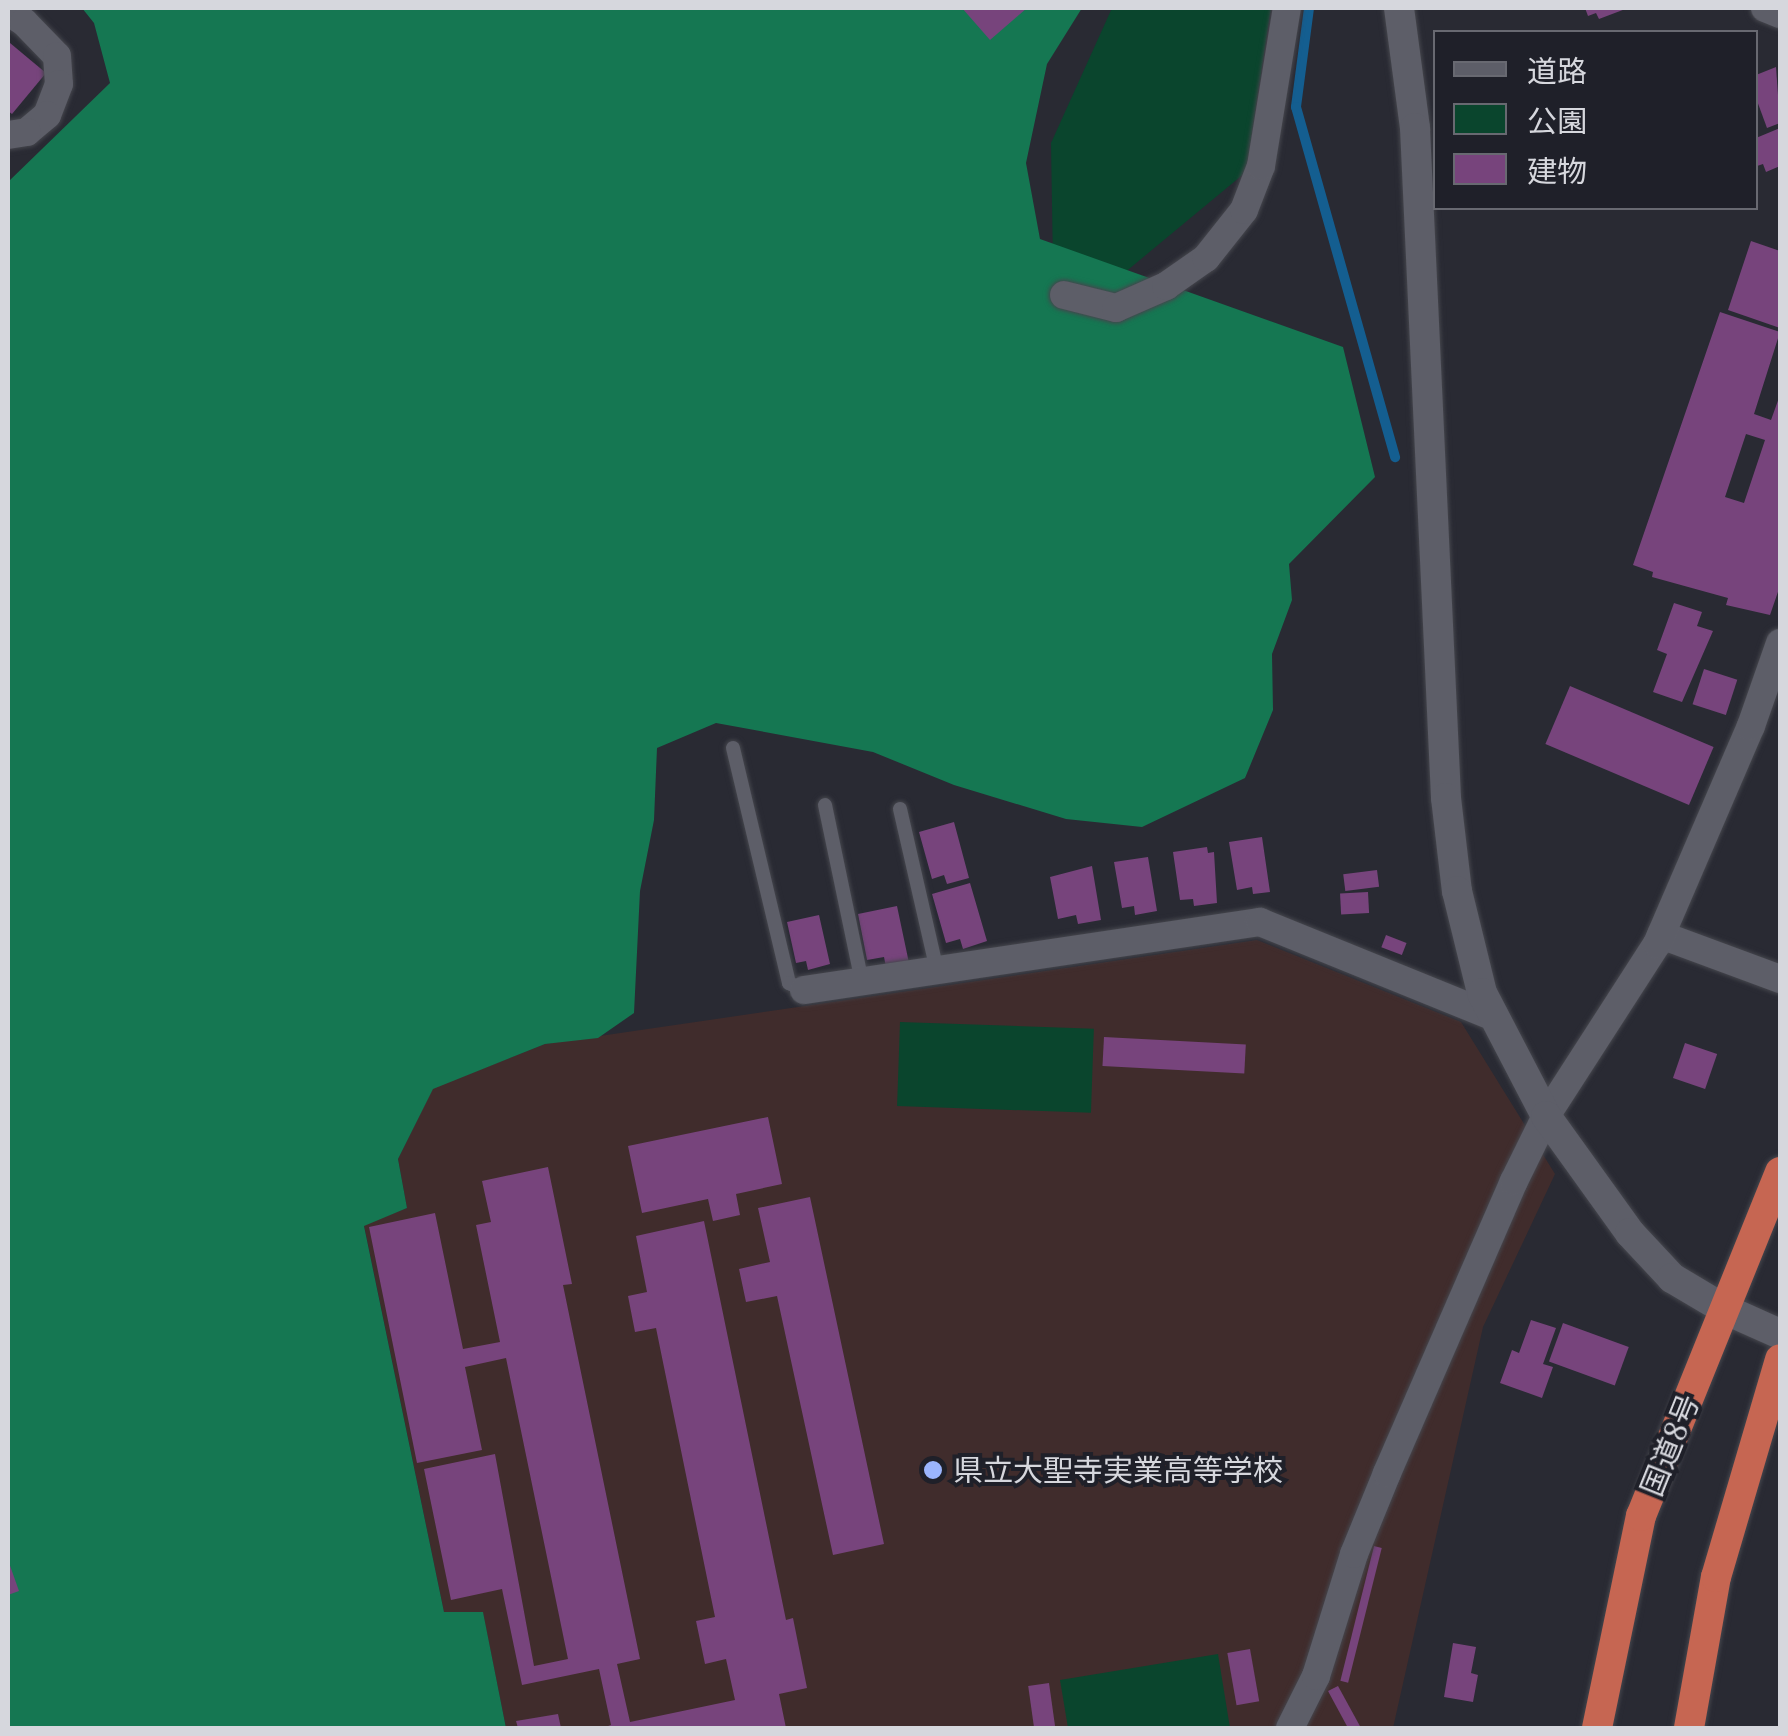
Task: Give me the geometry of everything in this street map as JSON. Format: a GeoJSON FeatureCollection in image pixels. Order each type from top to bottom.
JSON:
{"type":"FeatureCollection","features":[{"type":"Feature","properties":{"kind":"highway","name":"国道8号"},"geometry":{"type":"LineString","coordinates":[[1597,1728],[1641,1516],[1780,1172]]}},
{"type":"Feature","properties":{"kind":"highway"},"geometry":{"type":"LineString","coordinates":[[1689,1728],[1716,1577],[1780,1359]]}},
{"type":"Feature","properties":{"kind":"street"},"geometry":{"type":"LineString","coordinates":[[1064,295],[1116,308],[1166,286],[1206,258],[1244,210],[1261,166],[1287,8]]}},
{"type":"Feature","properties":{"kind":"street"},"geometry":{"type":"LineString","coordinates":[[1399,8],[1414,128],[1446,798],[1457,892],[1482,994],[1546,1116],[1630,1233],[1672,1278],[1724,1310],[1780,1334]]}},
{"type":"Feature","properties":{"kind":"street"},"geometry":{"type":"LineString","coordinates":[[1764,8],[1780,14]]}},
{"type":"Feature","properties":{"kind":"street"},"geometry":{"type":"LineString","coordinates":[[8,12],[24,22],[57,56],[59,84],[47,115],[27,132],[8,135]]}},
{"type":"Feature","properties":{"kind":"street"},"geometry":{"type":"LineString","coordinates":[[1290,1728],[1316,1676],[1354,1554],[1387,1473],[1546,1116],[1662,935],[1752,726],[1780,642]]}},
{"type":"Feature","properties":{"kind":"street"},"geometry":{"type":"LineString","coordinates":[[804,990],[1260,922],[1492,1016]]}},
{"type":"Feature","properties":{"kind":"street"},"geometry":{"type":"LineString","coordinates":[[1662,935],[1780,979]]}},
{"type":"Feature","properties":{"kind":"lane"},"geometry":{"type":"LineString","coordinates":[[733,748],[788,983],[804,990]]}},
{"type":"Feature","properties":{"kind":"lane"},"geometry":{"type":"LineString","coordinates":[[825,805],[862,982]]}},
{"type":"Feature","properties":{"kind":"lane"},"geometry":{"type":"LineString","coordinates":[[900,809],[937,970]]}},
{"type":"Feature","properties":{"kind":"shaded area","name":"県立大聖寺実業高等学校"},"geometry":{"type":"Polygon","coordinates":[[[1257,940],[1461,1022],[1555,1174],[1483,1327],[1393,1728],[506,1728],[483,1613],[444,1612],[364,1225],[407,1208],[398,1159],[433,1088],[545,1044],[1257,940]]]}},
{"type":"Feature","properties":{"kind":"green space"},"geometry":{"type":"Polygon","coordinates":[[[82,8],[1082,8],[1047,64],[1026,163],[1040,239],[1343,347],[1375,477],[1289,564],[1292,600],[1272,654],[1273,710],[1245,778],[1142,827],[1066,819],[954,785],[873,752],[716,723],[657,748],[654,820],[640,891],[634,1013],[598,1038],[545,1044],[433,1089],[398,1159],[407,1208],[364,1226],[444,1612],[483,1612],[506,1728],[8,1728],[8,182],[110,83],[94,23],[82,8]]]}},
{"type":"Feature","properties":{"kind":"green space"},"geometry":{"type":"Polygon","coordinates":[[[1112,8],[1271,8],[1246,172],[1094,298],[1053,265],[1051,143],[1112,8]]]}},
{"type":"Feature","properties":{"kind":"green space"},"geometry":{"type":"Polygon","coordinates":[[[900,1022],[1094,1029],[1091,1113],[897,1106],[900,1022]]]}},
{"type":"Feature","properties":{"kind":"green space"},"geometry":{"type":"Polygon","coordinates":[[[1218,1654],[1230,1728],[1068,1728],[1060,1680],[1218,1654]]]}},
{"type":"Feature","properties":{"kind":"building"},"geometry":{"type":"Polygon","coordinates":[[[962,8],[1027,8],[990,40],[962,8]]]}},
{"type":"Feature","properties":{"kind":"building"},"geometry":{"type":"Polygon","coordinates":[[[1585,8],[1628,8],[1599,19],[1596,13],[1588,16],[1585,8]]]}},
{"type":"Feature","properties":{"kind":"building"},"geometry":{"type":"Polygon","coordinates":[[[10,43],[46,73],[12,114],[8,111],[10,43]]]}},
{"type":"Feature","properties":{"kind":"building"},"geometry":{"type":"Polygon","coordinates":[[[1776,67],[1780,123],[1767,128],[1758,103],[1758,74],[1776,67]]]}},
{"type":"Feature","properties":{"kind":"building"},"geometry":{"type":"Polygon","coordinates":[[[1780,128],[1780,166],[1766,172],[1763,164],[1758,166],[1758,137],[1780,128]]]}},
{"type":"Feature","properties":{"kind":"building"},"geometry":{"type":"Polygon","coordinates":[[[1751,241],[1780,251],[1780,328],[1728,310],[1751,241]]]}},
{"type":"Feature","properties":{"kind":"building"},"geometry":{"type":"Polygon","coordinates":[[[1720,312],[1780,332],[1754,414],[1771,420],[1780,395],[1780,586],[1770,615],[1726,605],[1728,598],[1652,577],[1653,572],[1633,565],[1720,312]],[[1746,434],[1725,497],[1744,503],[1765,440],[1746,434]]]}},
{"type":"Feature","properties":{"kind":"building"},"geometry":{"type":"Polygon","coordinates":[[[1674,603],[1702,612],[1697,626],[1713,631],[1682,702],[1653,692],[1667,654],[1657,650],[1674,603]]]}},
{"type":"Feature","properties":{"kind":"building"},"geometry":{"type":"Polygon","coordinates":[[[1704,669],[1737,680],[1726,715],[1693,704],[1704,669]]]}},
{"type":"Feature","properties":{"kind":"building"},"geometry":{"type":"Polygon","coordinates":[[[1570,686],[1714,747],[1689,805],[1545,744],[1570,686]]]}},
{"type":"Feature","properties":{"kind":"building"},"geometry":{"type":"Polygon","coordinates":[[[954,822],[969,878],[947,884],[944,875],[932,879],[919,832],[954,822]]]}},
{"type":"Feature","properties":{"kind":"building"},"geometry":{"type":"Polygon","coordinates":[[[1262,837],[1270,892],[1253,894],[1252,887],[1237,890],[1229,842],[1262,837]]]}},
{"type":"Feature","properties":{"kind":"building"},"geometry":{"type":"Polygon","coordinates":[[[1207,847],[1208,853],[1214,852],[1217,903],[1194,906],[1193,899],[1180,900],[1173,852],[1207,847]]]}},
{"type":"Feature","properties":{"kind":"building"},"geometry":{"type":"Polygon","coordinates":[[[1148,857],[1157,911],[1135,915],[1134,906],[1122,908],[1114,862],[1148,857]]]}},
{"type":"Feature","properties":{"kind":"building"},"geometry":{"type":"Polygon","coordinates":[[[1092,866],[1101,920],[1078,924],[1076,915],[1058,919],[1050,877],[1092,866]]]}},
{"type":"Feature","properties":{"kind":"building"},"geometry":{"type":"Polygon","coordinates":[[[1377,870],[1379,887],[1345,891],[1343,874],[1377,870]]]}},
{"type":"Feature","properties":{"kind":"building"},"geometry":{"type":"Polygon","coordinates":[[[970,883],[987,941],[963,949],[960,939],[946,943],[932,894],[970,883]]]}},
{"type":"Feature","properties":{"kind":"building"},"geometry":{"type":"Polygon","coordinates":[[[1368,892],[1369,913],[1341,914],[1340,893],[1368,892]]]}},
{"type":"Feature","properties":{"kind":"building"},"geometry":{"type":"Polygon","coordinates":[[[897,906],[909,963],[886,967],[884,957],[867,960],[858,914],[897,906]]]}},
{"type":"Feature","properties":{"kind":"building"},"geometry":{"type":"Polygon","coordinates":[[[819,915],[830,964],[808,970],[806,961],[796,963],[787,922],[819,915]]]}},
{"type":"Feature","properties":{"kind":"building"},"geometry":{"type":"Polygon","coordinates":[[[1386,935],[1407,943],[1402,955],[1381,947],[1386,935]]]}},
{"type":"Feature","properties":{"kind":"building"},"geometry":{"type":"Polygon","coordinates":[[[1104,1037],[1246,1044],[1244,1073],[1102,1066],[1104,1037]]]}},
{"type":"Feature","properties":{"kind":"building"},"geometry":{"type":"Polygon","coordinates":[[[1685,1043],[1717,1054],[1705,1089],[1673,1078],[1685,1043]]]}},
{"type":"Feature","properties":{"kind":"building"},"geometry":{"type":"Polygon","coordinates":[[[768,1117],[782,1184],[736,1194],[740,1215],[713,1221],[708,1199],[642,1213],[628,1146],[768,1117]]]}},
{"type":"Feature","properties":{"kind":"building"},"geometry":{"type":"Polygon","coordinates":[[[548,1167],[572,1284],[563,1285],[640,1659],[617,1664],[630,1722],[735,1700],[726,1659],[705,1664],[696,1621],[715,1617],[656,1328],[635,1332],[628,1296],[647,1292],[636,1236],[704,1221],[786,1620],[793,1618],[807,1688],[779,1694],[786,1728],[602,1728],[611,1725],[599,1669],[522,1685],[502,1589],[451,1600],[424,1469],[495,1454],[534,1666],[568,1659],[506,1358],[465,1367],[482,1450],[417,1463],[369,1227],[435,1213],[463,1349],[500,1342],[476,1225],[491,1222],[482,1181],[548,1167]]]}},
{"type":"Feature","properties":{"kind":"building"},"geometry":{"type":"Polygon","coordinates":[[[810,1197],[884,1544],[833,1555],[777,1296],[746,1302],[739,1269],[770,1262],[758,1208],[810,1197]]]}},
{"type":"Feature","properties":{"kind":"building"},"geometry":{"type":"Polygon","coordinates":[[[1531,1320],[1556,1328],[1543,1364],[1553,1367],[1542,1398],[1500,1383],[1512,1350],[1519,1353],[1531,1320]]]}},
{"type":"Feature","properties":{"kind":"building"},"geometry":{"type":"Polygon","coordinates":[[[1563,1323],[1629,1347],[1615,1385],[1549,1362],[1563,1323]]]}},
{"type":"Feature","properties":{"kind":"building"},"geometry":{"type":"Polygon","coordinates":[[[1374,1546],[1382,1548],[1348,1683],[1340,1681],[1374,1546]]]}},
{"type":"Feature","properties":{"kind":"building"},"geometry":{"type":"Polygon","coordinates":[[[8,1560],[19,1591],[8,1595],[8,1560]]]}},
{"type":"Feature","properties":{"kind":"building"},"geometry":{"type":"Polygon","coordinates":[[[1453,1643],[1476,1647],[1471,1673],[1478,1675],[1473,1702],[1444,1697],[1453,1643]]]}},
{"type":"Feature","properties":{"kind":"building"},"geometry":{"type":"Polygon","coordinates":[[[1250,1649],[1259,1701],[1237,1705],[1227,1653],[1250,1649]]]}},
{"type":"Feature","properties":{"kind":"building"},"geometry":{"type":"Polygon","coordinates":[[[1049,1683],[1055,1728],[1034,1728],[1028,1686],[1049,1683]]]}},
{"type":"Feature","properties":{"kind":"building"},"geometry":{"type":"Polygon","coordinates":[[[1338,1686],[1361,1728],[1348,1728],[1328,1691],[1338,1686]]]}},
{"type":"Feature","properties":{"kind":"building"},"geometry":{"type":"Polygon","coordinates":[[[558,1714],[561,1728],[518,1728],[516,1721],[558,1714]]]}},
{"type":"Feature","properties":{"kind":"waterway"},"geometry":{"type":"LineString","coordinates":[[1309,8],[1296,107],[1395,457]]}},
{"type":"Feature","properties":{"kind":"place","name":"県立大聖寺実業高等学校"},"geometry":{"type":"Point","coordinates":[933,1470]}}]}
